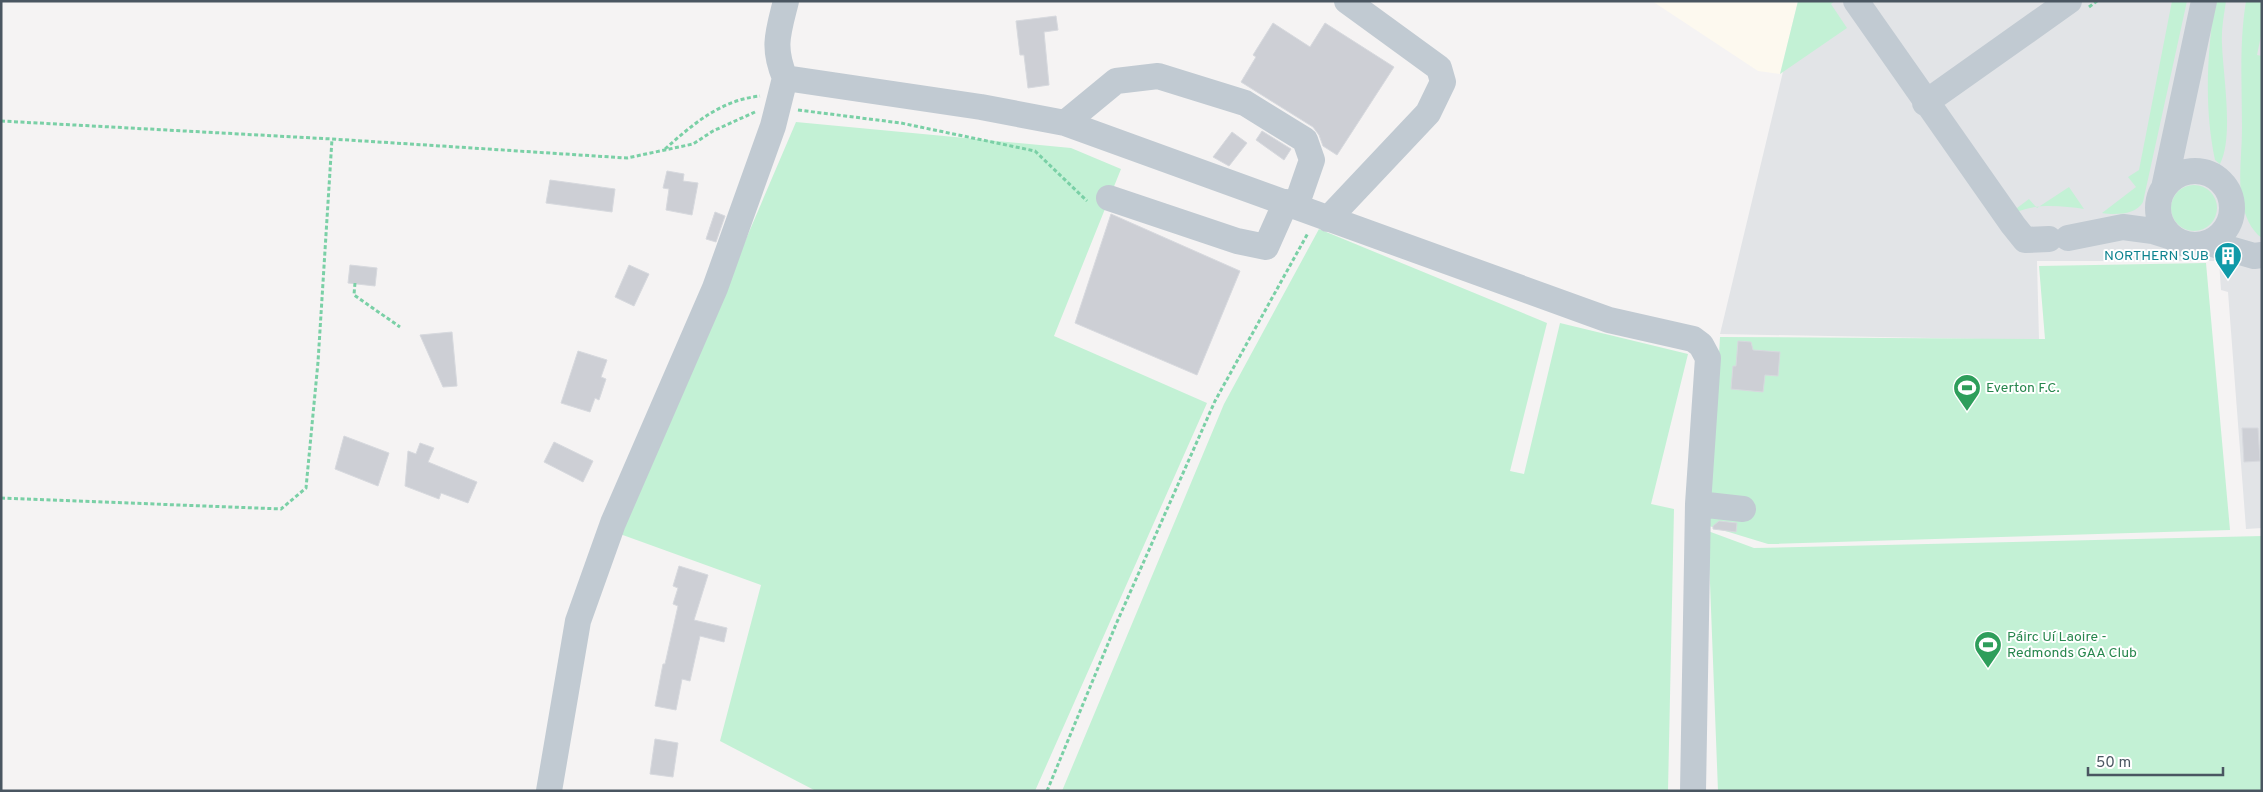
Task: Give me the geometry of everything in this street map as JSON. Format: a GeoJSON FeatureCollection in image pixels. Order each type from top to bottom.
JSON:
{"type":"FeatureCollection","features":[{"type":"Feature","properties":{"kind":"street"},"geometry":{"type":"LineString","coordinates":[[549,791],[578,621],[616,515],[714,288],[773,126],[781,98],[777,34],[786,1]]}},
{"type":"Feature","properties":{"kind":"street"},"geometry":{"type":"LineString","coordinates":[[1099,200],[1237,241],[1266,247],[1307,211],[1428,113],[1442,82],[1439,68],[1347,1]]}},
{"type":"Feature","properties":{"kind":"street"},"geometry":{"type":"LineString","coordinates":[[1856,1],[1925,102],[2025,240],[2058,238],[2123,227],[2153,231],[2172,237],[2183,244],[2196,246],[2219,238],[2226,229],[2233,211]]}},
{"type":"Feature","properties":{"kind":"street"},"geometry":{"type":"LineString","coordinates":[[1925,102],[2069,1]]}},
{"type":"Feature","properties":{"kind":"street"},"geometry":{"type":"LineString","coordinates":[[2172,237],[2160,220],[2159,203],[2164,188],[2204,1]]}},
{"type":"Feature","properties":{"kind":"street"},"geometry":{"type":"LineString","coordinates":[[1065,123],[1116,81],[1158,76],[1245,103],[1305,140],[1312,160],[1307,211]]}},
{"type":"Feature","properties":{"kind":"street"},"geometry":{"type":"LineString","coordinates":[[2186,88],[2191,146],[2195,159],[2207,173]]}},
{"type":"Feature","properties":{"kind":"street"},"geometry":{"type":"LineString","coordinates":[[781,98],[981,106],[1065,123],[1609,320],[1693,339],[1701,344],[1708,358],[1698,504],[1692,791]]}},
{"type":"Feature","properties":{"kind":"street"},"geometry":{"type":"LineString","coordinates":[[2164,188],[2172,179],[2183,173],[2195,171],[2207,173],[2218,178],[2226,187],[2231,198],[2233,211],[2245,233],[2262,254],[2254,256],[2209,243]]}},
{"type":"Feature","properties":{"kind":"street"},"geometry":{"type":"LineString","coordinates":[[1698,504],[1743,509]]}},
{"type":"Feature","properties":{"kind":"path"},"geometry":{"type":"LineString","coordinates":[[664,149],[689,127],[716,108],[748,98],[781,98],[1035,151],[1099,200]]}},
{"type":"Feature","properties":{"kind":"path"},"geometry":{"type":"LineString","coordinates":[[1,121],[332,138],[627,158],[693,144],[713,131],[781,98]]}},
{"type":"Feature","properties":{"kind":"path"},"geometry":{"type":"LineString","coordinates":[[1,498],[281,509],[306,488],[318,362],[332,138]]}},
{"type":"Feature","properties":{"kind":"path"},"geometry":{"type":"LineString","coordinates":[[1047,791],[1117,622],[1215,401],[1307,211]]}},
{"type":"Feature","properties":{"kind":"path"},"geometry":{"type":"LineString","coordinates":[[355,284],[354,295],[400,327]]}},
{"type":"Feature","properties":{"kind":"shaded area"},"geometry":{"type":"Polygon","coordinates":[[[1652,1],[1798,1],[1780,74],[1758,71],[1652,1]]]}},
{"type":"Feature","properties":{"kind":"shaded area"},"geometry":{"type":"Polygon","coordinates":[[[1800,1],[2262,1],[2262,528],[2246,529],[2228,292],[2221,290],[2219,261],[2037,261],[2039,340],[1720,334],[1800,1]]]}},
{"type":"Feature","properties":{"kind":"green space"},"geometry":{"type":"Polygon","coordinates":[[[1798,1],[1835,1],[1831,4],[1847,28],[1780,74],[1798,1]]]}},
{"type":"Feature","properties":{"kind":"green space"},"geometry":{"type":"Polygon","coordinates":[[[2172,1],[2187,1],[2143,202],[2130,212],[2119,214],[2102,213],[2136,187],[2128,177],[2139,170],[2172,1]]]}},
{"type":"Feature","properties":{"kind":"green space"},"geometry":{"type":"Polygon","coordinates":[[[2215,1],[2226,1],[2222,39],[2227,122],[2224,152],[2220,164],[2215,160],[2208,101],[2210,41],[2215,1]]]}},
{"type":"Feature","properties":{"kind":"green space"},"geometry":{"type":"Polygon","coordinates":[[[2246,1],[2262,1],[2262,31],[2257,55],[2262,56],[2262,238],[2246,217],[2241,192],[2241,81],[2246,1]]]}},
{"type":"Feature","properties":{"kind":"green space"},"geometry":{"type":"Polygon","coordinates":[[[796,122],[1071,148],[1121,169],[1054,336],[1207,403],[1035,791],[816,791],[720,741],[761,585],[620,534],[796,122]]]}},
{"type":"Feature","properties":{"kind":"green space"},"geometry":{"type":"Polygon","coordinates":[[[2189,185],[2199,185],[2213,195],[2217,208],[2213,221],[2207,227],[2199,231],[2189,231],[2175,221],[2171,213],[2171,203],[2181,189],[2189,185]]]}},
{"type":"Feature","properties":{"kind":"green space"},"geometry":{"type":"Polygon","coordinates":[[[2069,187],[2084,209],[2058,206],[2039,207],[2069,187]]]}},
{"type":"Feature","properties":{"kind":"green space"},"geometry":{"type":"Polygon","coordinates":[[[2029,199],[2036,207],[2015,213],[2013,211],[2029,199]]]}},
{"type":"Feature","properties":{"kind":"green space"},"geometry":{"type":"Polygon","coordinates":[[[1319,229],[1547,323],[1510,471],[1524,474],[1560,323],[1688,354],[1651,504],[1674,509],[1668,791],[1062,791],[1224,404],[1319,229]]]}},
{"type":"Feature","properties":{"kind":"green space","name":"Everton F.C."},"geometry":{"type":"Polygon","coordinates":[[[2206,263],[2230,530],[1768,544],[1709,526],[1720,337],[2045,339],[2039,266],[2206,263]]]}},
{"type":"Feature","properties":{"kind":"green space","name":"Páirc Uí Laoire - Redmonds GAA Club"},"geometry":{"type":"Polygon","coordinates":[[[1708,531],[1754,548],[2262,536],[2262,791],[1718,791],[1708,531]]]}},
{"type":"Feature","properties":{"kind":"building"},"geometry":{"type":"Polygon","coordinates":[[[1056,16],[1058,30],[1044,32],[1049,85],[1028,88],[1024,55],[1020,55],[1016,21],[1056,16]]]}},
{"type":"Feature","properties":{"kind":"building"},"geometry":{"type":"Polygon","coordinates":[[[1273,23],[1310,47],[1325,23],[1394,67],[1337,155],[1323,146],[1319,135],[1313,127],[1241,82],[1256,57],[1253,55],[1273,23]]]}},
{"type":"Feature","properties":{"kind":"building"},"geometry":{"type":"Polygon","coordinates":[[[1262,131],[1291,149],[1284,160],[1256,140],[1262,131]]]}},
{"type":"Feature","properties":{"kind":"building"},"geometry":{"type":"Polygon","coordinates":[[[1232,132],[1247,143],[1229,166],[1213,157],[1232,132]]]}},
{"type":"Feature","properties":{"kind":"building"},"geometry":{"type":"Polygon","coordinates":[[[667,171],[684,174],[683,181],[698,183],[692,215],[666,210],[669,189],[663,188],[667,171]]]}},
{"type":"Feature","properties":{"kind":"building"},"geometry":{"type":"Polygon","coordinates":[[[550,180],[615,189],[612,212],[546,203],[550,180]]]}},
{"type":"Feature","properties":{"kind":"building"},"geometry":{"type":"Polygon","coordinates":[[[715,212],[725,216],[716,242],[706,239],[715,212]]]}},
{"type":"Feature","properties":{"kind":"building"},"geometry":{"type":"Polygon","coordinates":[[[1111,214],[1240,271],[1197,375],[1075,323],[1111,214]]]}},
{"type":"Feature","properties":{"kind":"building"},"geometry":{"type":"Polygon","coordinates":[[[350,265],[377,268],[375,286],[348,283],[350,265]]]}},
{"type":"Feature","properties":{"kind":"building"},"geometry":{"type":"Polygon","coordinates":[[[629,265],[649,274],[634,306],[615,297],[629,265]]]}},
{"type":"Feature","properties":{"kind":"building"},"geometry":{"type":"Polygon","coordinates":[[[452,332],[457,386],[443,387],[420,335],[452,332]]]}},
{"type":"Feature","properties":{"kind":"building"},"geometry":{"type":"Polygon","coordinates":[[[1738,341],[1751,342],[1753,350],[1780,352],[1778,376],[1765,375],[1763,392],[1731,389],[1733,366],[1736,366],[1738,341]]]}},
{"type":"Feature","properties":{"kind":"building"},"geometry":{"type":"Polygon","coordinates":[[[578,351],[607,360],[601,377],[606,379],[599,400],[595,398],[590,412],[561,403],[578,351]]]}},
{"type":"Feature","properties":{"kind":"building"},"geometry":{"type":"Polygon","coordinates":[[[2242,428],[2258,428],[2260,461],[2244,462],[2242,428]]]}},
{"type":"Feature","properties":{"kind":"building"},"geometry":{"type":"Polygon","coordinates":[[[344,436],[389,453],[378,486],[335,469],[344,436]]]}},
{"type":"Feature","properties":{"kind":"building"},"geometry":{"type":"Polygon","coordinates":[[[554,442],[593,461],[583,482],[544,462],[554,442]]]}},
{"type":"Feature","properties":{"kind":"building"},"geometry":{"type":"Polygon","coordinates":[[[420,443],[434,448],[428,462],[477,482],[468,503],[441,493],[439,499],[405,486],[408,451],[416,454],[420,443]]]}},
{"type":"Feature","properties":{"kind":"building"},"geometry":{"type":"Polygon","coordinates":[[[1719,521],[1737,523],[1736,532],[1713,529],[1713,526],[1719,521]]]}},
{"type":"Feature","properties":{"kind":"building"},"geometry":{"type":"Polygon","coordinates":[[[679,566],[708,575],[694,620],[727,628],[724,642],[700,636],[690,681],[682,679],[676,710],[655,706],[663,664],[665,664],[678,606],[673,604],[678,588],[673,586],[679,566]]]}},
{"type":"Feature","properties":{"kind":"building"},"geometry":{"type":"Polygon","coordinates":[[[655,739],[678,743],[673,777],[650,774],[655,739]]]}},
{"type":"Feature","properties":{"kind":"place","name":"NORTHERN SUB"},"geometry":{"type":"Point","coordinates":[2228,280]}},
{"type":"Feature","properties":{"kind":"place","name":"Everton F.C."},"geometry":{"type":"Point","coordinates":[1967,412]}},
{"type":"Feature","properties":{"kind":"place","name":"Páirc Uí Laoire - Redmonds GAA Club"},"geometry":{"type":"Point","coordinates":[1988,669]}}]}
